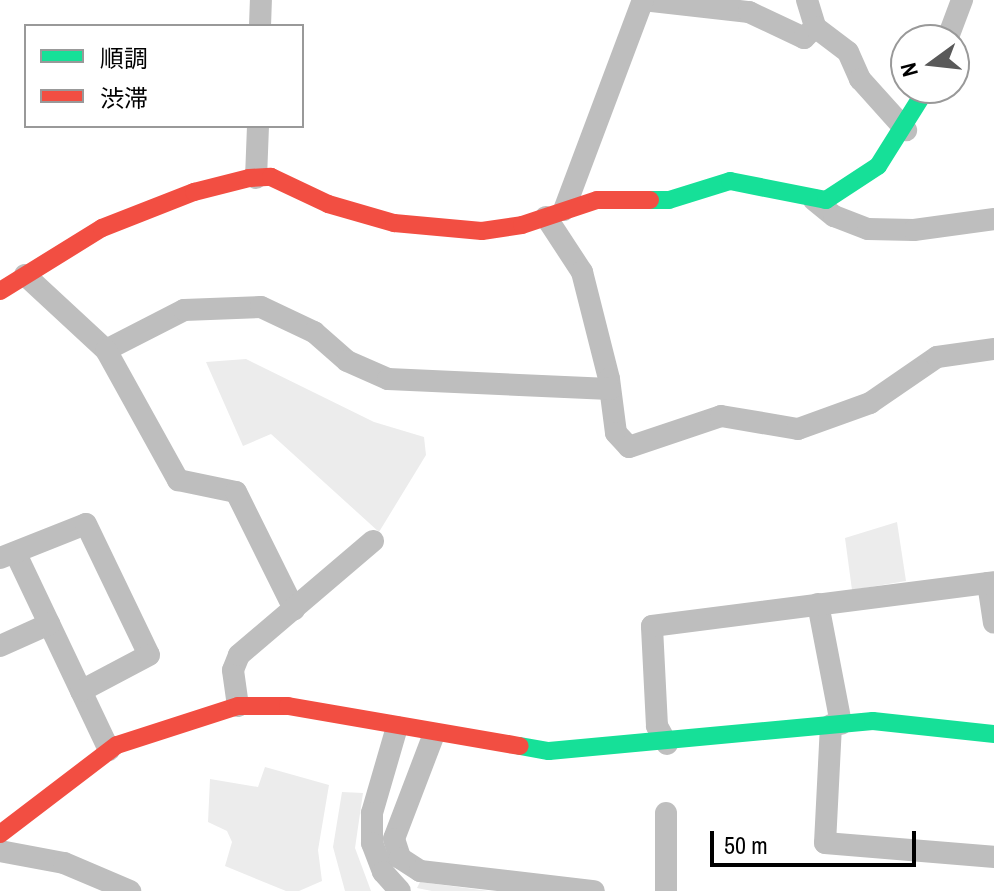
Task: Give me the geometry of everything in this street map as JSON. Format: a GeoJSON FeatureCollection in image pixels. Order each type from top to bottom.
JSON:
{"type":"FeatureCollection","features":[{"type":"Feature","properties":{"kind":"street"},"geometry":{"type":"LineString","coordinates":[[250,0],[260,0],[260,24]]}},
{"type":"Feature","properties":{"kind":"street"},"geometry":{"type":"LineString","coordinates":[[815,27],[804,38],[749,12],[643,0],[555,213],[582,272],[610,389],[616,433],[629,447],[721,416],[798,429],[870,403],[937,357],[994,349]]}},
{"type":"Feature","properties":{"kind":"street"},"geometry":{"type":"LineString","coordinates":[[807,0],[815,27],[848,52],[860,79],[906,130]]}},
{"type":"Feature","properties":{"kind":"street"},"geometry":{"type":"LineString","coordinates":[[953,24],[962,0]]}},
{"type":"Feature","properties":{"kind":"street"},"geometry":{"type":"LineString","coordinates":[[814,200],[843,193],[878,166],[906,130],[919,104]]}},
{"type":"Feature","properties":{"kind":"street"},"geometry":{"type":"LineString","coordinates":[[256,178],[258,128]]}},
{"type":"Feature","properties":{"kind":"street"},"geometry":{"type":"LineString","coordinates":[[0,291],[102,228],[194,192],[256,178],[301,187],[328,204],[394,223],[482,231],[597,200],[669,200],[730,181],[814,200],[834,216],[868,229],[914,230],[994,219]]}},
{"type":"Feature","properties":{"kind":"street"},"geometry":{"type":"LineString","coordinates":[[25,275],[106,350],[178,480],[236,492],[294,609]]}},
{"type":"Feature","properties":{"kind":"street"},"geometry":{"type":"LineString","coordinates":[[106,350],[184,310],[261,307],[314,332],[347,361],[388,379],[610,389]]}},
{"type":"Feature","properties":{"kind":"street"},"geometry":{"type":"LineString","coordinates":[[81,691],[149,655],[86,524],[8,556],[49,624],[109,750]]}},
{"type":"Feature","properties":{"kind":"street"},"geometry":{"type":"LineString","coordinates":[[238,706],[233,670],[239,655],[373,541]]}},
{"type":"Feature","properties":{"kind":"street"},"geometry":{"type":"LineString","coordinates":[[667,744],[657,726],[652,626],[991,582],[994,623]]}},
{"type":"Feature","properties":{"kind":"street"},"geometry":{"type":"LineString","coordinates":[[818,604],[836,725],[825,843],[994,857]]}},
{"type":"Feature","properties":{"kind":"street"},"geometry":{"type":"LineString","coordinates":[[0,646],[49,624]]}},
{"type":"Feature","properties":{"kind":"street"},"geometry":{"type":"LineString","coordinates":[[0,834],[109,750],[238,706],[288,706],[434,734],[549,751],[667,744],[873,721],[994,734]]}},
{"type":"Feature","properties":{"kind":"street"},"geometry":{"type":"LineString","coordinates":[[397,727],[372,813],[372,843],[383,872],[400,891]]}},
{"type":"Feature","properties":{"kind":"street"},"geometry":{"type":"LineString","coordinates":[[434,734],[394,839],[400,858],[420,871],[594,891]]}},
{"type":"Feature","properties":{"kind":"street"},"geometry":{"type":"LineString","coordinates":[[666,813],[666,891]]}},
{"type":"Feature","properties":{"kind":"street"},"geometry":{"type":"LineString","coordinates":[[0,851],[64,863],[130,891]]}},
{"type":"Feature","properties":{"kind":"shaded area"},"geometry":{"type":"Polygon","coordinates":[[[246,359],[374,422],[424,437],[426,455],[379,532],[271,434],[243,446],[206,362],[246,359]]]}},
{"type":"Feature","properties":{"kind":"shaded area"},"geometry":{"type":"Polygon","coordinates":[[[897,522],[906,581],[852,590],[845,538],[897,522]]]}},
{"type":"Feature","properties":{"kind":"shaded area"},"geometry":{"type":"Polygon","coordinates":[[[265,767],[329,785],[318,850],[322,881],[299,891],[286,891],[225,866],[232,842],[227,831],[208,822],[210,779],[258,787],[265,767]]]}},
{"type":"Feature","properties":{"kind":"shaded area"},"geometry":{"type":"Polygon","coordinates":[[[342,792],[363,793],[355,848],[371,891],[345,891],[333,847],[342,792]]]}},
{"type":"Feature","properties":{"kind":"shaded area"},"geometry":{"type":"Polygon","coordinates":[[[420,882],[489,891],[432,891],[417,888],[420,882]]]}},
{"type":"Feature","properties":{"kind":"traffic: fast"},"geometry":{"type":"LineString","coordinates":[[650,200],[669,200],[730,181],[826,200],[878,166],[917,104]]}},
{"type":"Feature","properties":{"kind":"traffic: fast"},"geometry":{"type":"LineString","coordinates":[[520,746],[549,751],[873,721],[994,734]]}},
{"type":"Feature","properties":{"kind":"traffic: jam"},"geometry":{"type":"LineString","coordinates":[[0,291],[102,228],[194,192],[249,178],[271,177],[328,204],[394,223],[482,231],[522,225],[597,200],[650,200]]}},
{"type":"Feature","properties":{"kind":"traffic: jam"},"geometry":{"type":"LineString","coordinates":[[0,834],[117,745],[238,706],[288,706],[520,746]]}}]}
